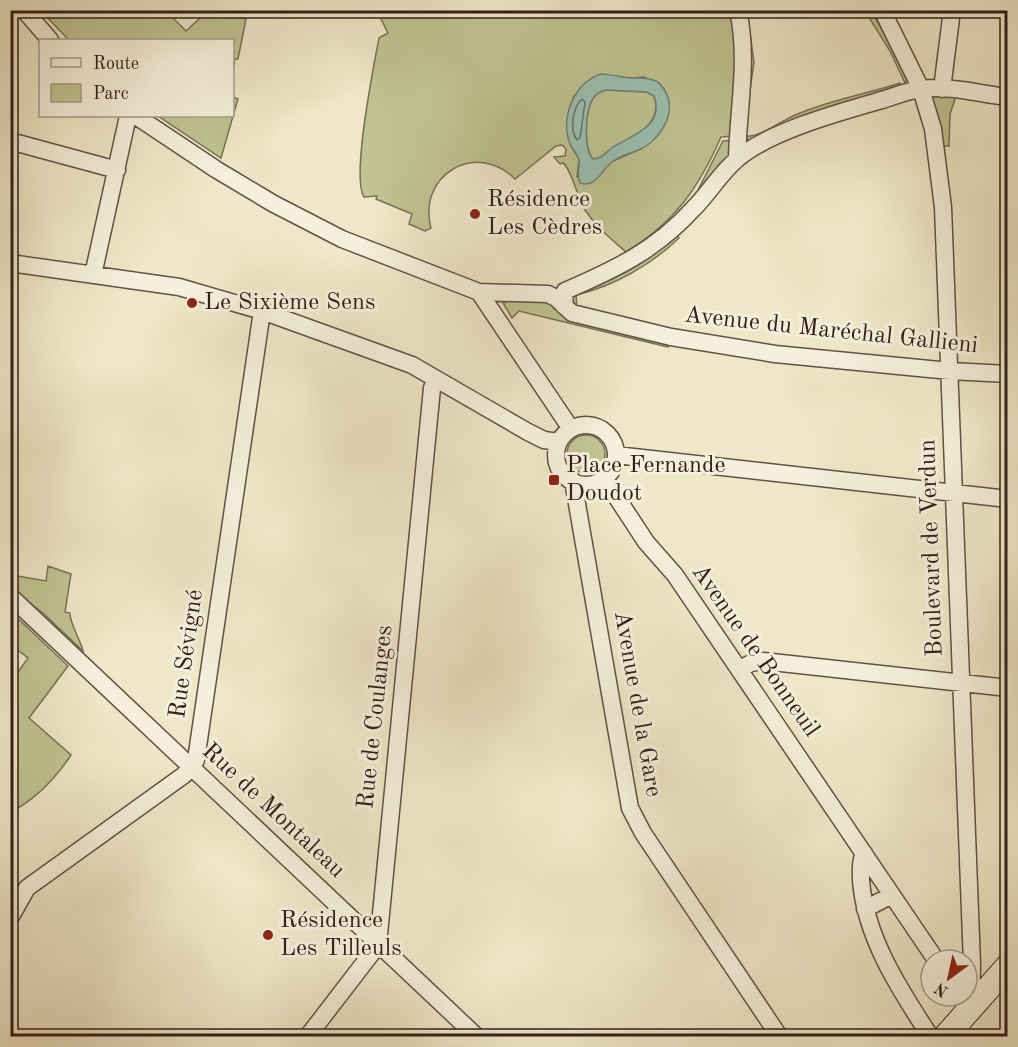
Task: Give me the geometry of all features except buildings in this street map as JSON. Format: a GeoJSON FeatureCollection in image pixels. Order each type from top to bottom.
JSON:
{"type":"FeatureCollection","features":[{"type":"Feature","properties":{"kind":"street"},"geometry":{"type":"LineString","coordinates":[[24,10],[49,39]]}},
{"type":"Feature","properties":{"kind":"street"},"geometry":{"type":"LineString","coordinates":[[737,159],[744,60],[742,27],[738,10]]}},
{"type":"Feature","properties":{"kind":"street","name":"Boulevard de Verdun"},"geometry":{"type":"LineString","coordinates":[[882,10],[921,89],[933,129],[943,207],[972,964],[960,1021]]}},
{"type":"Feature","properties":{"kind":"street"},"geometry":{"type":"LineString","coordinates":[[942,89],[952,10]]}},
{"type":"Feature","properties":{"kind":"street"},"geometry":{"type":"LineString","coordinates":[[564,306],[565,291],[610,272],[655,245],[694,208],[717,179],[737,159],[769,140],[826,116],[921,89],[942,89],[1008,97]]}},
{"type":"Feature","properties":{"kind":"street"},"geometry":{"type":"LineString","coordinates":[[93,275],[128,117]]}},
{"type":"Feature","properties":{"kind":"street","name":"Avenue du Maréchal Gallieni"},"geometry":{"type":"LineString","coordinates":[[138,117],[217,170],[274,204],[342,239],[479,292],[548,294],[556,298],[572,313],[671,337],[775,354],[950,371],[1008,374]]}},
{"type":"Feature","properties":{"kind":"street"},"geometry":{"type":"LineString","coordinates":[[10,141],[117,170]]}},
{"type":"Feature","properties":{"kind":"street"},"geometry":{"type":"LineString","coordinates":[[10,263],[179,287],[262,311],[328,336],[392,356],[412,365],[536,436],[544,440],[559,442]]}},
{"type":"Feature","properties":{"kind":"street"},"geometry":{"type":"LineString","coordinates":[[479,292],[571,429]]}},
{"type":"Feature","properties":{"kind":"street","name":"Rue Sévigné"},"geometry":{"type":"LineString","coordinates":[[191,767],[196,760],[262,311]]}},
{"type":"Feature","properties":{"kind":"street","name":"Rue de Coulanges"},"geometry":{"type":"LineString","coordinates":[[378,945],[432,388],[436,379]]}},
{"type":"Feature","properties":{"kind":"street"},"geometry":{"type":"LineString","coordinates":[[579,426],[597,427],[611,438],[616,455],[610,472],[604,478],[589,484],[573,481],[560,469],[556,451],[559,442],[571,429],[579,426]]}},
{"type":"Feature","properties":{"kind":"street"},"geometry":{"type":"LineString","coordinates":[[616,455],[1008,499]]}},
{"type":"Feature","properties":{"kind":"street","name":"Avenue de Bonneuil"},"geometry":{"type":"LineString","coordinates":[[604,478],[646,542],[675,575],[740,669],[928,948]]}},
{"type":"Feature","properties":{"kind":"street","name":"Avenue de la Gare"},"geometry":{"type":"LineString","coordinates":[[573,481],[630,808],[643,833],[779,1036]]}},
{"type":"Feature","properties":{"kind":"street","name":"Rue de Montaleau"},"geometry":{"type":"LineString","coordinates":[[10,596],[476,1036]]}},
{"type":"Feature","properties":{"kind":"street"},"geometry":{"type":"LineString","coordinates":[[740,669],[751,663],[764,662],[1008,688]]}},
{"type":"Feature","properties":{"kind":"street"},"geometry":{"type":"LineString","coordinates":[[10,918],[27,888],[184,775],[191,767]]}},
{"type":"Feature","properties":{"kind":"street"},"geometry":{"type":"LineString","coordinates":[[864,853],[860,864],[865,909],[885,961],[927,1032]]}},
{"type":"Feature","properties":{"kind":"street"},"geometry":{"type":"LineString","coordinates":[[865,909],[892,895]]}},
{"type":"Feature","properties":{"kind":"street"},"geometry":{"type":"LineString","coordinates":[[308,1036],[378,945]]}},
{"type":"Feature","properties":{"kind":"street"},"geometry":{"type":"LineString","coordinates":[[960,1021],[1008,966]]}},
{"type":"Feature","properties":{"kind":"green space"},"geometry":{"type":"Polygon","coordinates":[[[41,11],[166,11],[186,31],[201,17],[203,11],[230,11],[229,16],[246,19],[238,59],[235,59],[234,64],[234,39],[68,39],[41,11]]]}},
{"type":"Feature","properties":{"kind":"green space"},"geometry":{"type":"Polygon","coordinates":[[[377,11],[734,11],[739,40],[734,136],[721,137],[694,188],[672,216],[643,241],[626,252],[599,227],[585,210],[569,171],[554,157],[565,156],[566,149],[562,145],[556,146],[515,179],[500,168],[483,163],[468,163],[453,169],[441,179],[433,192],[429,209],[431,228],[425,231],[409,224],[412,214],[376,199],[377,196],[364,197],[361,186],[362,145],[373,71],[379,38],[388,33],[377,11]],[[644,77],[632,78],[574,96],[567,123],[571,146],[579,159],[577,177],[607,166],[641,149],[669,103],[664,89],[644,77]]]}},
{"type":"Feature","properties":{"kind":"green space"},"geometry":{"type":"Polygon","coordinates":[[[742,11],[747,11],[754,62],[744,132],[747,136],[770,129],[806,110],[900,83],[899,90],[837,105],[793,122],[757,141],[748,140],[740,129],[747,86],[747,50],[742,11]]]}},
{"type":"Feature","properties":{"kind":"green space"},"geometry":{"type":"Polygon","coordinates":[[[865,11],[871,11],[892,44],[907,80],[905,83],[890,51],[865,11]]]}},
{"type":"Feature","properties":{"kind":"green space"},"geometry":{"type":"Polygon","coordinates":[[[606,90],[647,92],[654,96],[656,108],[653,118],[638,134],[600,159],[593,159],[588,146],[586,128],[589,110],[595,96],[606,90]]]}},
{"type":"Feature","properties":{"kind":"green space"},"geometry":{"type":"Polygon","coordinates":[[[934,96],[956,96],[950,114],[949,146],[943,146],[931,99],[934,96]]]}},
{"type":"Feature","properties":{"kind":"green space"},"geometry":{"type":"Polygon","coordinates":[[[234,97],[238,99],[234,113],[234,97]]]}},
{"type":"Feature","properties":{"kind":"green space"},"geometry":{"type":"Polygon","coordinates":[[[160,117],[233,117],[221,158],[160,117]]]}},
{"type":"Feature","properties":{"kind":"green space"},"geometry":{"type":"Polygon","coordinates":[[[734,140],[731,154],[701,190],[699,188],[723,141],[734,140]]]}},
{"type":"Feature","properties":{"kind":"green space"},"geometry":{"type":"Polygon","coordinates":[[[676,235],[679,238],[644,266],[604,286],[576,295],[577,306],[654,324],[654,327],[572,306],[572,293],[626,272],[676,235]]]}},
{"type":"Feature","properties":{"kind":"green space"},"geometry":{"type":"Polygon","coordinates":[[[550,298],[669,341],[668,347],[519,311],[512,318],[503,303],[508,300],[550,298]]]}},
{"type":"Feature","properties":{"kind":"green space"},"geometry":{"type":"Polygon","coordinates":[[[586,435],[599,441],[605,454],[599,467],[586,473],[573,467],[567,454],[573,441],[586,435]]]}},
{"type":"Feature","properties":{"kind":"green space"},"geometry":{"type":"Polygon","coordinates":[[[48,566],[71,574],[65,612],[70,613],[83,651],[44,614],[11,588],[11,575],[46,581],[48,566]]]}},
{"type":"Feature","properties":{"kind":"green space"},"geometry":{"type":"Polygon","coordinates":[[[11,612],[68,666],[29,718],[71,755],[44,788],[11,812],[11,682],[28,658],[11,645],[11,612]]]}},
{"type":"Feature","properties":{"kind":"water"},"geometry":{"type":"Polygon","coordinates":[[[601,74],[653,80],[659,83],[668,98],[669,112],[664,126],[655,139],[645,147],[616,159],[598,178],[586,184],[580,183],[579,180],[579,160],[570,144],[567,123],[568,112],[577,93],[592,78],[601,74]],[[607,90],[599,92],[594,97],[586,129],[588,147],[593,159],[601,157],[613,147],[638,134],[651,122],[656,106],[654,96],[647,92],[607,90]]]}},
{"type":"Feature","properties":{"kind":"place","name":"Résidence Les Cèdres"},"geometry":{"type":"Point","coordinates":[475,214]}},
{"type":"Feature","properties":{"kind":"place","name":"Le Sixième Sens"},"geometry":{"type":"Point","coordinates":[192,303]}},
{"type":"Feature","properties":{"kind":"place","name":"Place Fernande Doudot"},"geometry":{"type":"Point","coordinates":[554,480]}},
{"type":"Feature","properties":{"kind":"place","name":"Résidence Les Tilleuls"},"geometry":{"type":"Point","coordinates":[268,935]}}]}
